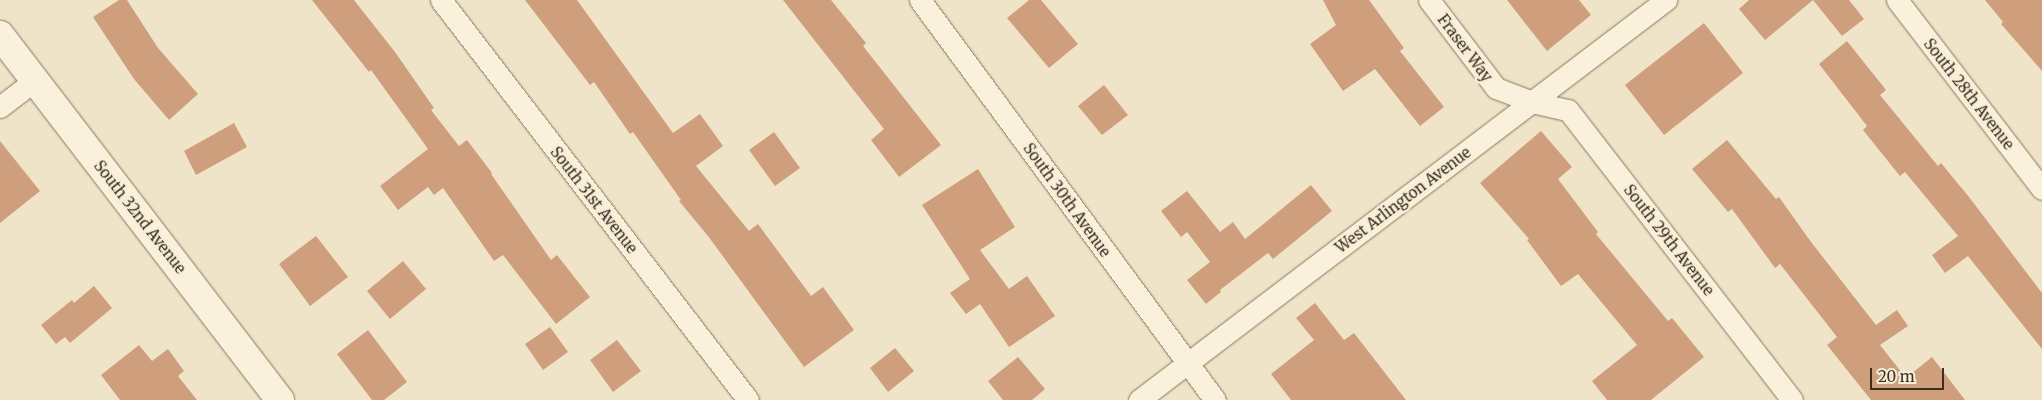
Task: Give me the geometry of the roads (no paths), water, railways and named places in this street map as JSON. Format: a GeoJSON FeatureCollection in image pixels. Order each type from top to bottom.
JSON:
{"type":"FeatureCollection","features":[{"type":"Feature","properties":{"kind":"street","name":"South 31st Avenue"},"geometry":{"type":"LineString","coordinates":[[440,0],[748,400]]}},
{"type":"Feature","properties":{"kind":"street","name":"South 30th Avenue"},"geometry":{"type":"LineString","coordinates":[[920,0],[935,8],[1187,364],[1215,400]]}},
{"type":"Feature","properties":{"kind":"street","name":"Fraser Way"},"geometry":{"type":"LineString","coordinates":[[1429,0],[1496,88],[1532,102]]}},
{"type":"Feature","properties":{"kind":"street","name":"West Arlington Avenue"},"geometry":{"type":"LineString","coordinates":[[1139,400],[1666,0]]}},
{"type":"Feature","properties":{"kind":"street","name":"South 28th Avenue"},"geometry":{"type":"LineString","coordinates":[[1897,0],[2042,189]]}},
{"type":"Feature","properties":{"kind":"street","name":"South 32nd Avenue"},"geometry":{"type":"LineString","coordinates":[[0,34],[275,398]]}},
{"type":"Feature","properties":{"kind":"street"},"geometry":{"type":"LineString","coordinates":[[0,107],[35,80]]}},
{"type":"Feature","properties":{"kind":"street","name":"South 29th Avenue"},"geometry":{"type":"LineString","coordinates":[[1532,102],[1568,110],[1792,400]]}}]}
